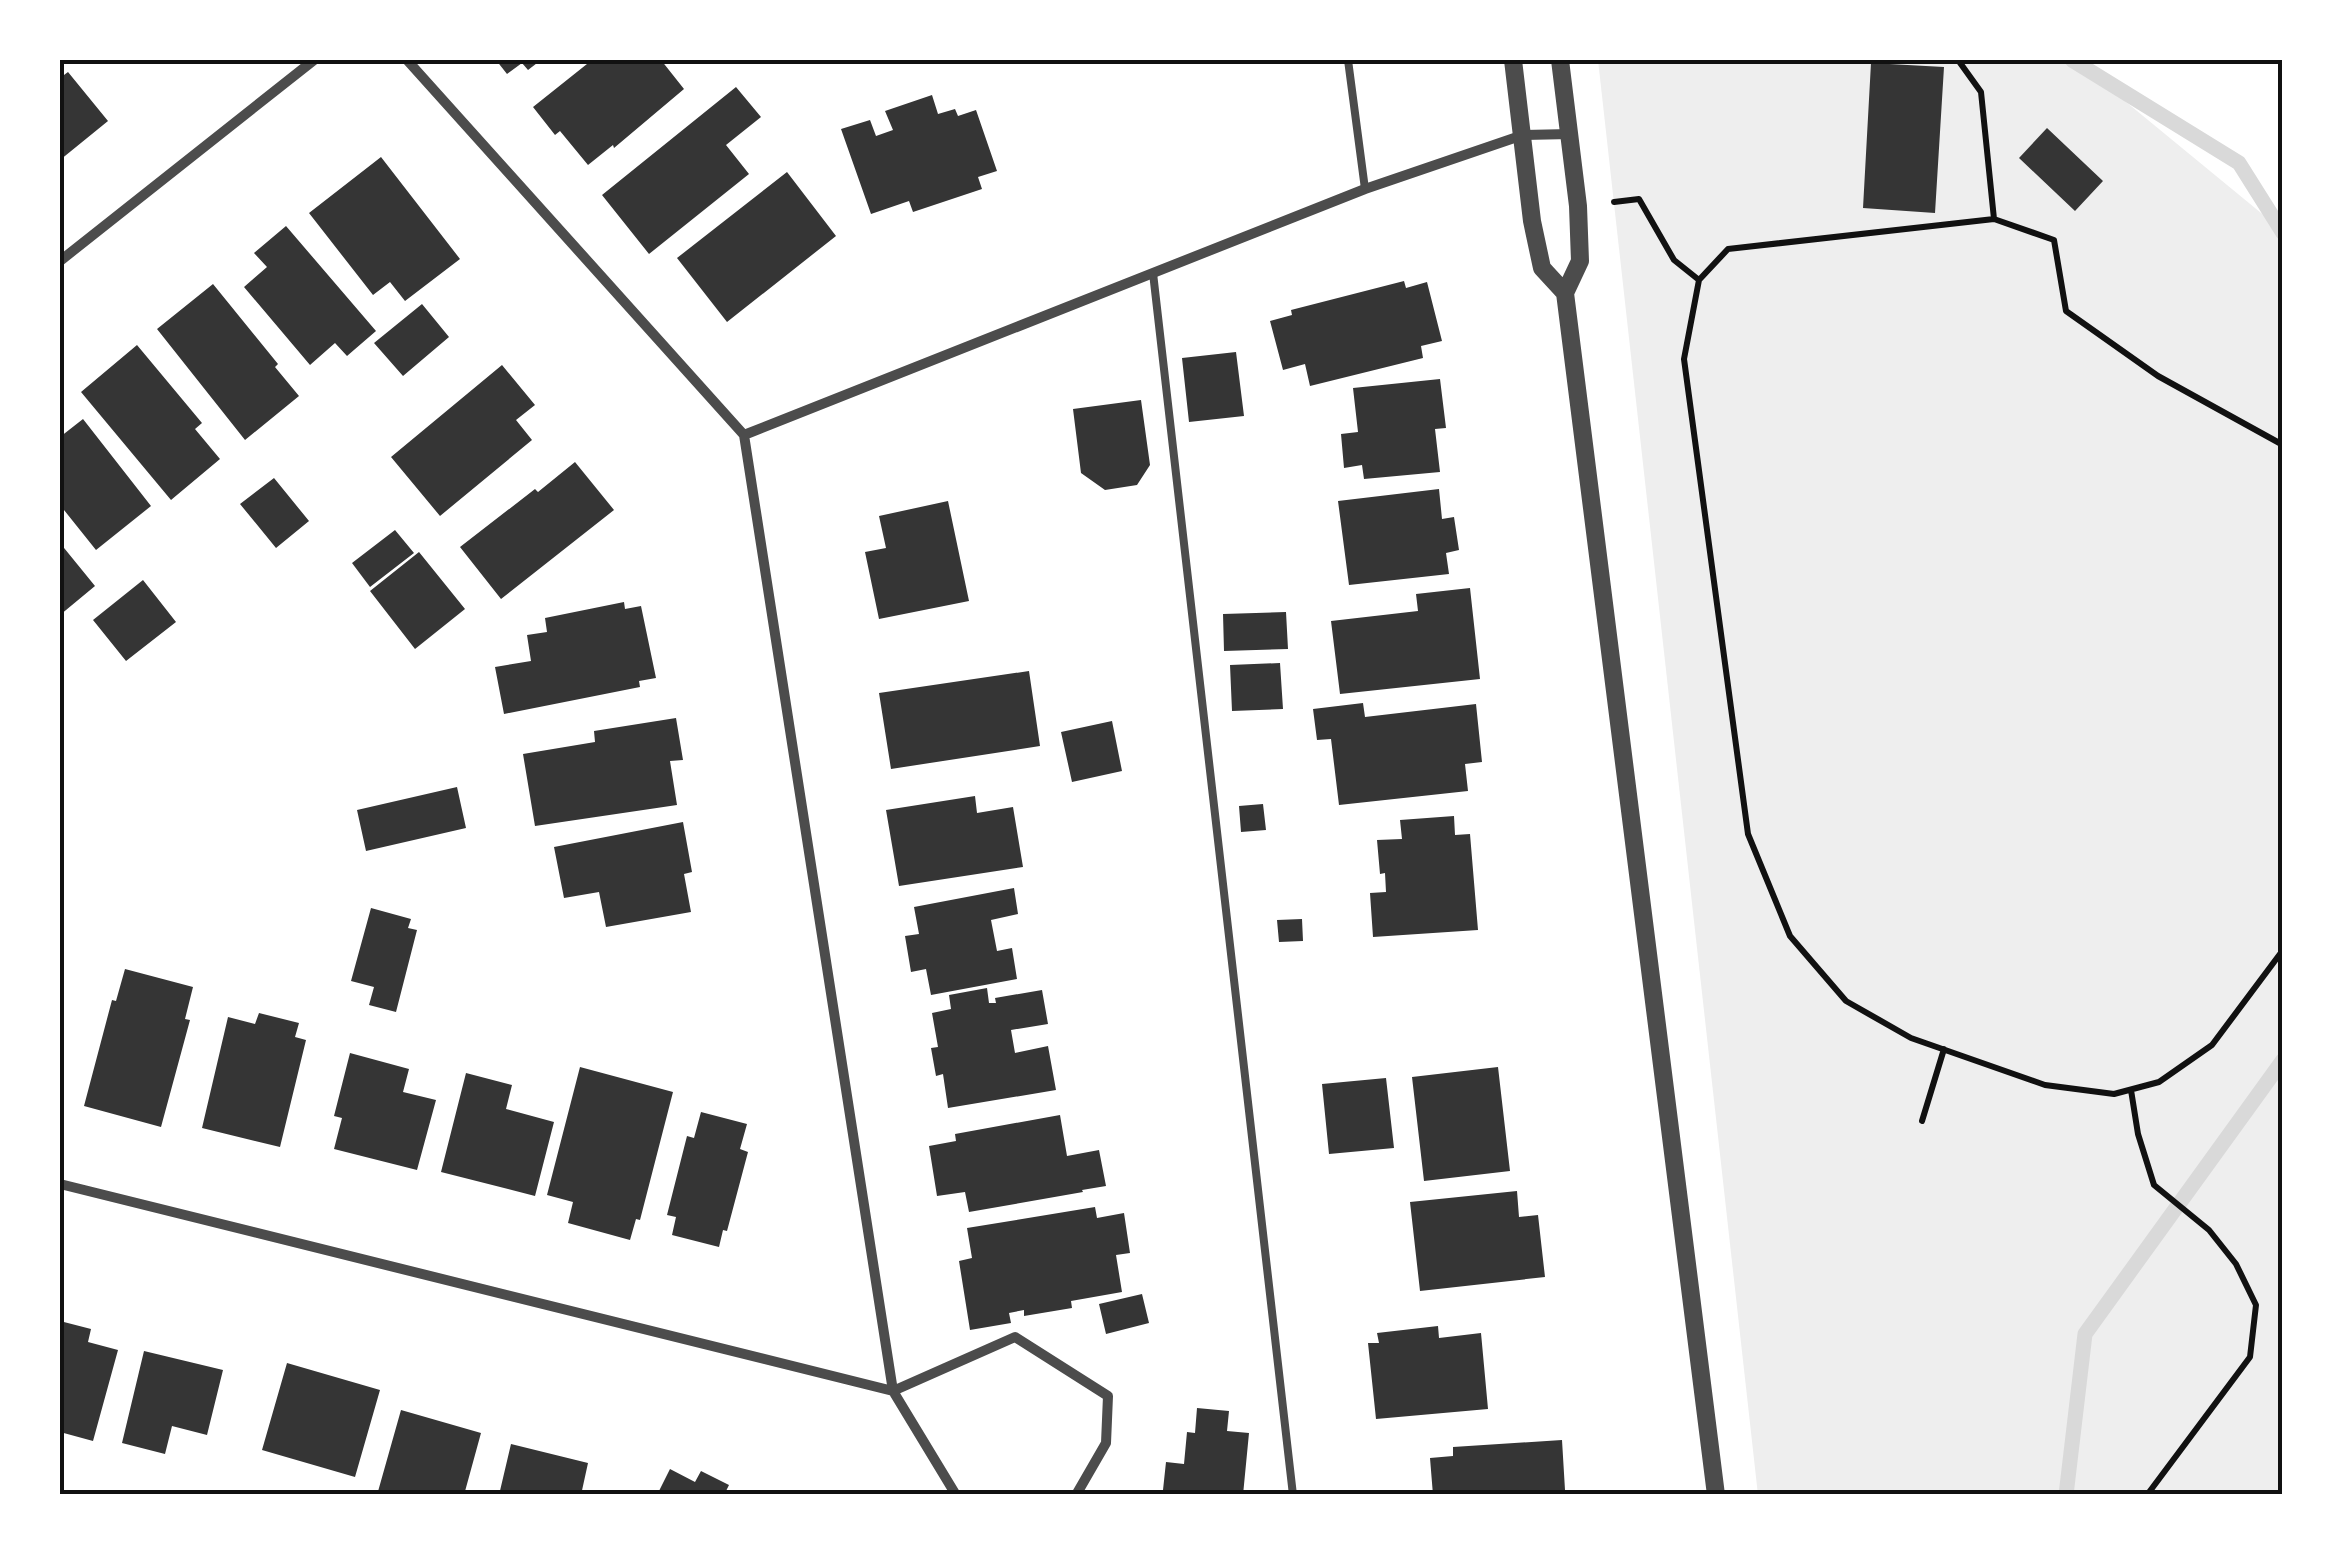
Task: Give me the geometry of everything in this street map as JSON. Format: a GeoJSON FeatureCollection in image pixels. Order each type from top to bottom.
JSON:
{"type":"FeatureCollection","features":[{"type":"Feature","properties":{"kind":"street"},"geometry":{"type":"LineString","coordinates":[[60,262],[314,60]]}},
{"type":"Feature","properties":{"kind":"street"},"geometry":{"type":"LineString","coordinates":[[407,60],[744,435],[893,1391],[956,1495]]}},
{"type":"Feature","properties":{"kind":"street"},"geometry":{"type":"LineString","coordinates":[[1513,60],[1532,221],[1542,268],[1565,294]]}},
{"type":"Feature","properties":{"kind":"street"},"geometry":{"type":"LineString","coordinates":[[1560,60],[1578,206],[1580,262],[1565,294],[1716,1495]]}},
{"type":"Feature","properties":{"kind":"street"},"geometry":{"type":"LineString","coordinates":[[744,435],[1365,189],[1523,135],[1570,134]]}},
{"type":"Feature","properties":{"kind":"street"},"geometry":{"type":"LineString","coordinates":[[60,1184],[893,1391],[1015,1337],[1108,1396],[1106,1444],[1076,1495]]}},
{"type":"Feature","properties":{"kind":"lane"},"geometry":{"type":"LineString","coordinates":[[1348,60],[1365,189]]}},
{"type":"Feature","properties":{"kind":"lane"},"geometry":{"type":"LineString","coordinates":[[1153,273],[1293,1495]]}},
{"type":"Feature","properties":{"kind":"path"},"geometry":{"type":"LineString","coordinates":[[1958,60],[1981,92],[1994,219]]}},
{"type":"Feature","properties":{"kind":"path"},"geometry":{"type":"LineString","coordinates":[[1578,206],[1639,200],[1674,260],[1699,280]]}},
{"type":"Feature","properties":{"kind":"path"},"geometry":{"type":"LineString","coordinates":[[2283,445],[2158,376],[2066,311],[2054,240],[1994,219],[1728,249],[1699,280],[1684,359],[1748,834],[1790,936],[1846,1001],[1911,1038],[1944,1050],[2045,1084],[2114,1094],[2159,1082],[2212,1045],[2283,950]]}},
{"type":"Feature","properties":{"kind":"path"},"geometry":{"type":"LineString","coordinates":[[1922,1120],[1944,1050]]}},
{"type":"Feature","properties":{"kind":"path"},"geometry":{"type":"LineString","coordinates":[[2131,1090],[2138,1134],[2154,1184],[2209,1230],[2236,1264],[2256,1305],[2250,1358],[2147,1495]]}},
{"type":"Feature","properties":{"kind":"shaded area"},"geometry":{"type":"Polygon","coordinates":[[[1598,60],[2075,60],[2283,231],[2283,1495],[1758,1495],[1598,60]]]}},
{"type":"Feature","properties":{"kind":"building"},"geometry":{"type":"Polygon","coordinates":[[[496,60],[541,60],[528,70],[522,63],[507,74],[496,60]]]}},
{"type":"Feature","properties":{"kind":"building"},"geometry":{"type":"Polygon","coordinates":[[[592,60],[661,60],[684,89],[588,165],[560,131],[555,135],[533,107],[592,60]]]}},
{"type":"Feature","properties":{"kind":"building"},"geometry":{"type":"Polygon","coordinates":[[[1871,63],[1944,67],[1935,213],[1863,208],[1871,63]]]}},
{"type":"Feature","properties":{"kind":"building"},"geometry":{"type":"Polygon","coordinates":[[[68,72],[108,121],[60,160],[60,78],[68,72]]]}},
{"type":"Feature","properties":{"kind":"building"},"geometry":{"type":"Polygon","coordinates":[[[736,87],[761,117],[726,145],[749,174],[649,254],[602,195],[736,87]]]}},
{"type":"Feature","properties":{"kind":"building"},"geometry":{"type":"Polygon","coordinates":[[[932,95],[938,114],[955,109],[958,116],[976,110],[997,171],[978,177],[982,189],[913,212],[909,201],[871,214],[841,129],[870,120],[876,136],[893,130],[885,111],[932,95]]]}},
{"type":"Feature","properties":{"kind":"building"},"geometry":{"type":"Polygon","coordinates":[[[2047,128],[2103,181],[2075,211],[2019,158],[2047,128]]]}},
{"type":"Feature","properties":{"kind":"building"},"geometry":{"type":"Polygon","coordinates":[[[381,157],[460,259],[405,301],[390,282],[373,295],[309,213],[381,157]]]}},
{"type":"Feature","properties":{"kind":"building"},"geometry":{"type":"Polygon","coordinates":[[[787,172],[836,236],[727,322],[677,258],[787,172]]]}},
{"type":"Feature","properties":{"kind":"building"},"geometry":{"type":"Polygon","coordinates":[[[286,226],[376,331],[347,356],[335,343],[310,365],[244,287],[267,267],[254,253],[286,226]]]}},
{"type":"Feature","properties":{"kind":"building"},"geometry":{"type":"Polygon","coordinates":[[[1404,281],[1406,288],[1427,282],[1442,341],[1421,346],[1423,358],[1310,386],[1305,364],[1283,370],[1270,321],[1292,315],[1291,310],[1404,281]]]}},
{"type":"Feature","properties":{"kind":"building"},"geometry":{"type":"Polygon","coordinates":[[[213,284],[299,396],[245,440],[157,329],[213,284]]]}},
{"type":"Feature","properties":{"kind":"building"},"geometry":{"type":"Polygon","coordinates":[[[422,304],[449,337],[403,376],[374,343],[422,304]]]}},
{"type":"Feature","properties":{"kind":"building"},"geometry":{"type":"Polygon","coordinates":[[[137,345],[202,423],[195,429],[220,459],[171,500],[81,392],[137,345]]]}},
{"type":"Feature","properties":{"kind":"building"},"geometry":{"type":"Polygon","coordinates":[[[1236,352],[1244,416],[1189,422],[1182,358],[1236,352]]]}},
{"type":"Feature","properties":{"kind":"building"},"geometry":{"type":"Polygon","coordinates":[[[502,365],[535,405],[516,420],[532,440],[440,516],[391,457],[502,365]]]}},
{"type":"Feature","properties":{"kind":"building"},"geometry":{"type":"Polygon","coordinates":[[[1440,379],[1446,428],[1435,429],[1440,472],[1364,479],[1362,465],[1344,468],[1341,434],[1358,432],[1353,388],[1440,379]]]}},
{"type":"Feature","properties":{"kind":"building"},"geometry":{"type":"Polygon","coordinates":[[[1141,400],[1150,465],[1137,485],[1105,490],[1081,473],[1073,409],[1141,400]]]}},
{"type":"Feature","properties":{"kind":"building"},"geometry":{"type":"Polygon","coordinates":[[[83,419],[151,506],[96,550],[60,505],[60,437],[83,419]]]}},
{"type":"Feature","properties":{"kind":"building"},"geometry":{"type":"Polygon","coordinates":[[[575,462],[614,510],[501,599],[460,547],[575,462]]]}},
{"type":"Feature","properties":{"kind":"building"},"geometry":{"type":"Polygon","coordinates":[[[274,478],[309,521],[276,548],[240,504],[274,478]]]}},
{"type":"Feature","properties":{"kind":"building"},"geometry":{"type":"Polygon","coordinates":[[[1439,489],[1442,519],[1454,517],[1459,550],[1446,553],[1449,574],[1349,585],[1338,501],[1439,489]]]}},
{"type":"Feature","properties":{"kind":"building"},"geometry":{"type":"Polygon","coordinates":[[[948,501],[969,601],[879,619],[865,552],[886,548],[879,516],[948,501]]]}},
{"type":"Feature","properties":{"kind":"building"},"geometry":{"type":"Polygon","coordinates":[[[395,530],[414,553],[370,587],[352,563],[395,530]]]}},
{"type":"Feature","properties":{"kind":"building"},"geometry":{"type":"Polygon","coordinates":[[[60,543],[95,586],[60,615],[60,543]]]}},
{"type":"Feature","properties":{"kind":"building"},"geometry":{"type":"Polygon","coordinates":[[[419,552],[465,609],[415,649],[370,591],[419,552]]]}},
{"type":"Feature","properties":{"kind":"building"},"geometry":{"type":"Polygon","coordinates":[[[143,580],[176,622],[126,661],[93,620],[143,580]]]}},
{"type":"Feature","properties":{"kind":"building"},"geometry":{"type":"Polygon","coordinates":[[[1470,588],[1480,679],[1340,694],[1331,621],[1418,611],[1416,594],[1470,588]]]}},
{"type":"Feature","properties":{"kind":"building"},"geometry":{"type":"Polygon","coordinates":[[[624,602],[625,609],[641,606],[656,678],[639,681],[640,687],[504,714],[495,667],[531,661],[527,635],[547,632],[545,618],[624,602]]]}},
{"type":"Feature","properties":{"kind":"building"},"geometry":{"type":"Polygon","coordinates":[[[1286,612],[1288,649],[1224,651],[1223,614],[1286,612]]]}},
{"type":"Feature","properties":{"kind":"building"},"geometry":{"type":"Polygon","coordinates":[[[1280,663],[1283,709],[1232,711],[1230,665],[1280,663]]]}},
{"type":"Feature","properties":{"kind":"building"},"geometry":{"type":"Polygon","coordinates":[[[1029,671],[1040,746],[891,769],[879,693],[1029,671]]]}},
{"type":"Feature","properties":{"kind":"building"},"geometry":{"type":"Polygon","coordinates":[[[1363,703],[1365,717],[1476,704],[1482,762],[1465,764],[1468,791],[1339,805],[1331,739],[1317,740],[1313,709],[1363,703]]]}},
{"type":"Feature","properties":{"kind":"building"},"geometry":{"type":"Polygon","coordinates":[[[676,718],[683,760],[670,761],[677,805],[535,826],[523,754],[595,742],[594,731],[676,718]]]}},
{"type":"Feature","properties":{"kind":"building"},"geometry":{"type":"Polygon","coordinates":[[[1112,721],[1122,771],[1072,782],[1061,732],[1112,721]]]}},
{"type":"Feature","properties":{"kind":"building"},"geometry":{"type":"Polygon","coordinates":[[[457,787],[466,828],[366,851],[357,810],[457,787]]]}},
{"type":"Feature","properties":{"kind":"building"},"geometry":{"type":"Polygon","coordinates":[[[975,796],[977,813],[1013,807],[1023,867],[899,886],[886,810],[975,796]]]}},
{"type":"Feature","properties":{"kind":"building"},"geometry":{"type":"Polygon","coordinates":[[[1263,804],[1266,830],[1241,832],[1239,806],[1263,804]]]}},
{"type":"Feature","properties":{"kind":"building"},"geometry":{"type":"Polygon","coordinates":[[[1454,816],[1455,835],[1470,834],[1478,930],[1373,937],[1370,893],[1386,892],[1377,840],[1402,839],[1400,820],[1454,816]]]}},
{"type":"Feature","properties":{"kind":"building"},"geometry":{"type":"Polygon","coordinates":[[[683,822],[692,872],[684,874],[691,912],[606,927],[599,892],[564,898],[554,847],[683,822]]]}},
{"type":"Feature","properties":{"kind":"building"},"geometry":{"type":"Polygon","coordinates":[[[1014,888],[1018,914],[991,920],[997,951],[1012,948],[1017,979],[931,995],[926,969],[911,972],[905,936],[919,934],[914,907],[1014,888]]]}},
{"type":"Feature","properties":{"kind":"building"},"geometry":{"type":"Polygon","coordinates":[[[371,908],[411,919],[408,928],[417,930],[396,1012],[369,1005],[374,987],[351,981],[371,908]]]}},
{"type":"Feature","properties":{"kind":"building"},"geometry":{"type":"Polygon","coordinates":[[[1302,919],[1303,941],[1279,942],[1277,920],[1302,919]]]}},
{"type":"Feature","properties":{"kind":"building"},"geometry":{"type":"Polygon","coordinates":[[[125,969],[193,987],[185,1019],[190,1020],[161,1127],[84,1106],[112,1000],[116,1001],[125,969]]]}},
{"type":"Feature","properties":{"kind":"building"},"geometry":{"type":"Polygon","coordinates":[[[987,988],[989,1003],[996,1003],[995,998],[1042,990],[1048,1024],[1011,1030],[1015,1053],[1048,1046],[1056,1090],[948,1108],[943,1074],[936,1076],[931,1048],[938,1047],[932,1013],[951,1009],[949,995],[987,988]]]}},
{"type":"Feature","properties":{"kind":"building"},"geometry":{"type":"Polygon","coordinates":[[[259,1013],[299,1023],[295,1037],[306,1040],[280,1147],[202,1128],[228,1017],[255,1024],[259,1013]]]}},
{"type":"Feature","properties":{"kind":"building"},"geometry":{"type":"Polygon","coordinates":[[[350,1053],[409,1069],[403,1092],[436,1100],[417,1170],[334,1149],[342,1118],[334,1116],[350,1053]]]}},
{"type":"Feature","properties":{"kind":"building"},"geometry":{"type":"Polygon","coordinates":[[[580,1067],[673,1092],[640,1220],[636,1219],[630,1240],[568,1223],[573,1202],[547,1195],[580,1067]]]}},
{"type":"Feature","properties":{"kind":"building"},"geometry":{"type":"Polygon","coordinates":[[[1498,1067],[1510,1171],[1424,1181],[1412,1077],[1498,1067]]]}},
{"type":"Feature","properties":{"kind":"building"},"geometry":{"type":"Polygon","coordinates":[[[466,1073],[512,1085],[506,1109],[554,1122],[535,1196],[441,1172],[466,1073]]]}},
{"type":"Feature","properties":{"kind":"building"},"geometry":{"type":"Polygon","coordinates":[[[1386,1078],[1394,1148],[1329,1154],[1322,1084],[1386,1078]]]}},
{"type":"Feature","properties":{"kind":"building"},"geometry":{"type":"Polygon","coordinates":[[[701,1112],[747,1124],[740,1149],[748,1152],[719,1247],[672,1235],[676,1217],[667,1215],[687,1136],[694,1138],[701,1112]]]}},
{"type":"Feature","properties":{"kind":"building"},"geometry":{"type":"Polygon","coordinates":[[[1060,1115],[1067,1156],[1099,1150],[1106,1186],[969,1212],[965,1192],[937,1196],[929,1146],[956,1141],[955,1134],[1060,1115]]]}},
{"type":"Feature","properties":{"kind":"building"},"geometry":{"type":"Polygon","coordinates":[[[1517,1191],[1519,1217],[1538,1215],[1545,1277],[1420,1291],[1410,1202],[1517,1191]]]}},
{"type":"Feature","properties":{"kind":"building"},"geometry":{"type":"Polygon","coordinates":[[[1095,1207],[1097,1218],[1124,1213],[1130,1253],[1116,1255],[1122,1292],[1071,1301],[1072,1308],[1024,1316],[1024,1310],[1009,1313],[1011,1323],[970,1330],[959,1261],[972,1258],[967,1228],[1095,1207]]]}},
{"type":"Feature","properties":{"kind":"building"},"geometry":{"type":"Polygon","coordinates":[[[1142,1294],[1149,1323],[1106,1334],[1099,1304],[1142,1294]]]}},
{"type":"Feature","properties":{"kind":"building"},"geometry":{"type":"Polygon","coordinates":[[[60,1321],[91,1329],[88,1342],[118,1350],[93,1441],[60,1432],[60,1321]]]}},
{"type":"Feature","properties":{"kind":"building"},"geometry":{"type":"Polygon","coordinates":[[[1438,1326],[1439,1338],[1481,1333],[1488,1409],[1376,1419],[1368,1343],[1379,1343],[1377,1333],[1438,1326]]]}},
{"type":"Feature","properties":{"kind":"building"},"geometry":{"type":"Polygon","coordinates":[[[144,1351],[223,1370],[207,1435],[172,1426],[165,1454],[122,1443],[144,1351]]]}},
{"type":"Feature","properties":{"kind":"building"},"geometry":{"type":"Polygon","coordinates":[[[287,1363],[380,1390],[355,1477],[262,1450],[287,1363]]]}},
{"type":"Feature","properties":{"kind":"building"},"geometry":{"type":"Polygon","coordinates":[[[1197,1408],[1229,1411],[1227,1431],[1249,1433],[1243,1495],[1181,1495],[1163,1490],[1166,1462],[1184,1464],[1187,1432],[1195,1433],[1197,1408]]]}},
{"type":"Feature","properties":{"kind":"building"},"geometry":{"type":"Polygon","coordinates":[[[401,1410],[481,1433],[464,1495],[377,1495],[401,1410]]]}},
{"type":"Feature","properties":{"kind":"building"},"geometry":{"type":"Polygon","coordinates":[[[1562,1440],[1565,1490],[1539,1495],[1433,1495],[1430,1458],[1453,1456],[1453,1447],[1562,1440]]]}},
{"type":"Feature","properties":{"kind":"building"},"geometry":{"type":"Polygon","coordinates":[[[511,1444],[588,1463],[581,1495],[499,1495],[511,1444]]]}},
{"type":"Feature","properties":{"kind":"building"},"geometry":{"type":"Polygon","coordinates":[[[670,1469],[695,1482],[701,1471],[729,1485],[724,1495],[657,1495],[670,1469]]]}},
{"type":"Feature","properties":{"kind":"waterway"},"geometry":{"type":"LineString","coordinates":[[2072,60],[2239,163],[2283,233]]}},
{"type":"Feature","properties":{"kind":"waterway"},"geometry":{"type":"LineString","coordinates":[[2066,1495],[2085,1334],[2283,1060]]}}]}
